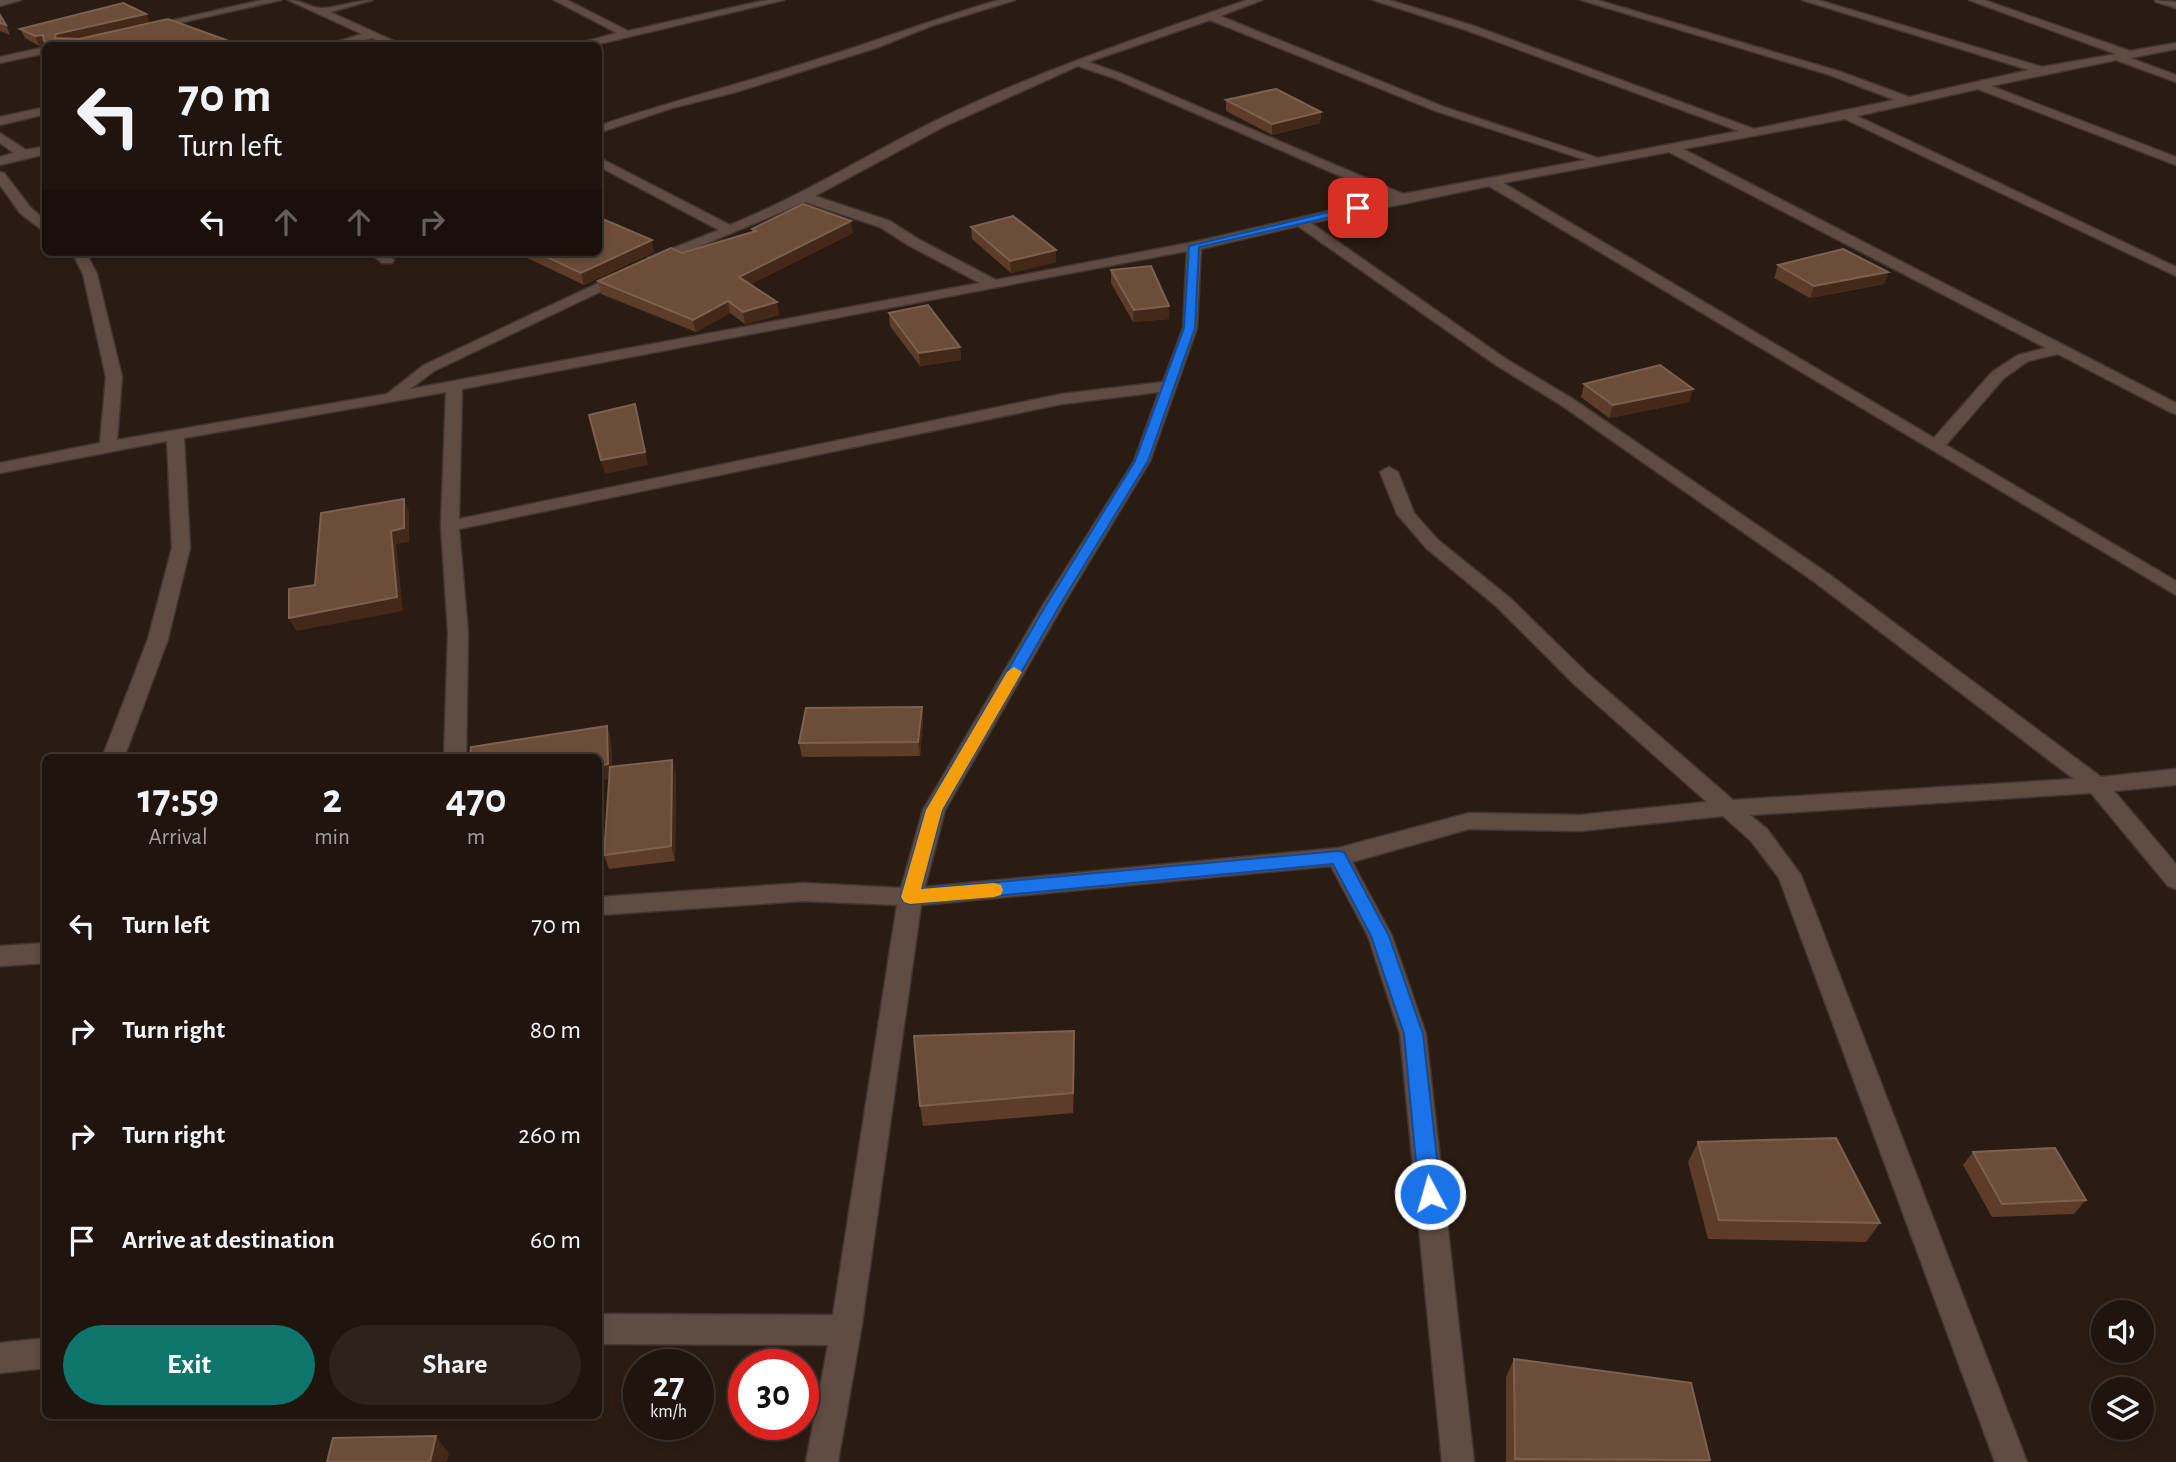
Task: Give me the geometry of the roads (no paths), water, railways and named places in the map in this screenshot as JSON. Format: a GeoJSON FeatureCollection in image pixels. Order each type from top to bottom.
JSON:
{"type":"FeatureCollection","features":[{"type":"Feature","properties":{"kind":"street"},"geometry":{"type":"LineString","coordinates":[[0,3],[16,0]]}},
{"type":"Feature","properties":{"kind":"street"},"geometry":{"type":"LineString","coordinates":[[140,29],[276,0]]}},
{"type":"Feature","properties":{"kind":"street"},"geometry":{"type":"LineString","coordinates":[[293,0],[391,42]]}},
{"type":"Feature","properties":{"kind":"street"},"geometry":{"type":"LineString","coordinates":[[319,12],[368,0]]}},
{"type":"Feature","properties":{"kind":"street"},"geometry":{"type":"LineString","coordinates":[[559,0],[628,35]]}},
{"type":"Feature","properties":{"kind":"street"},"geometry":{"type":"LineString","coordinates":[[594,42],[779,0]]}},
{"type":"Feature","properties":{"kind":"street"},"geometry":{"type":"LineString","coordinates":[[602,129],[668,106],[732,90],[872,46],[927,23],[1010,0]]}},
{"type":"Feature","properties":{"kind":"street"},"geometry":{"type":"LineString","coordinates":[[390,396],[429,368],[463,351],[659,258],[784,208],[939,124],[1077,62],[1257,0]]}},
{"type":"Feature","properties":{"kind":"street"},"geometry":{"type":"LineString","coordinates":[[1378,0],[1470,28],[1754,132]]}},
{"type":"Feature","properties":{"kind":"street"},"geometry":{"type":"LineString","coordinates":[[1586,0],[1834,73],[1910,102]]}},
{"type":"Feature","properties":{"kind":"street"},"geometry":{"type":"LineString","coordinates":[[1807,0],[2041,71]]}},
{"type":"Feature","properties":{"kind":"street"},"geometry":{"type":"LineString","coordinates":[[1973,0],[2125,56],[2176,79]]}},
{"type":"Feature","properties":{"kind":"street"},"geometry":{"type":"LineString","coordinates":[[2160,0],[2176,5]]}},
{"type":"Feature","properties":{"kind":"street"},"geometry":{"type":"LineString","coordinates":[[1208,15],[1440,109],[1597,160]]}},
{"type":"Feature","properties":{"kind":"street"},"geometry":{"type":"LineString","coordinates":[[344,42],[373,34]]}},
{"type":"Feature","properties":{"kind":"street"},"geometry":{"type":"LineString","coordinates":[[0,468],[108,446],[727,335],[1194,246],[1402,198],[1597,160],[1673,149],[1910,102],[2041,71],[2176,47]]}},
{"type":"Feature","properties":{"kind":"street"},"geometry":{"type":"LineString","coordinates":[[0,60],[42,51]]}},
{"type":"Feature","properties":{"kind":"street"},"geometry":{"type":"LineString","coordinates":[[1077,62],[1118,76],[1402,198]]}},
{"type":"Feature","properties":{"kind":"street"},"geometry":{"type":"LineString","coordinates":[[1982,86],[2176,161]]}},
{"type":"Feature","properties":{"kind":"street"},"geometry":{"type":"LineString","coordinates":[[0,121],[42,111]]}},
{"type":"Feature","properties":{"kind":"street"},"geometry":{"type":"LineString","coordinates":[[1846,115],[2176,272]]}},
{"type":"Feature","properties":{"kind":"street"},"geometry":{"type":"LineString","coordinates":[[0,137],[24,154]]}},
{"type":"Feature","properties":{"kind":"street"},"geometry":{"type":"LineString","coordinates":[[1673,149],[2176,409]]}},
{"type":"Feature","properties":{"kind":"street"},"geometry":{"type":"LineString","coordinates":[[0,161],[42,151]]}},
{"type":"Feature","properties":{"kind":"street"},"geometry":{"type":"LineString","coordinates":[[602,163],[728,229]]}},
{"type":"Feature","properties":{"kind":"street"},"geometry":{"type":"LineString","coordinates":[[0,176],[25,210],[42,225]]}},
{"type":"Feature","properties":{"kind":"street"},"geometry":{"type":"LineString","coordinates":[[1492,182],[2176,589]]}},
{"type":"Feature","properties":{"kind":"street"},"geometry":{"type":"LineString","coordinates":[[804,197],[885,224],[913,242],[992,283]]}},
{"type":"Feature","properties":{"kind":"street"},"geometry":{"type":"LineString","coordinates":[[1302,223],[1500,362],[1567,402],[1823,579],[2097,785],[2176,880]]}},
{"type":"Feature","properties":{"kind":"street"},"geometry":{"type":"LineString","coordinates":[[822,1462],[846,1330],[910,897],[934,810],[1053,605],[1142,461],[1190,328],[1194,246]]}},
{"type":"Feature","properties":{"kind":"street"},"geometry":{"type":"LineString","coordinates":[[81,256],[90,274],[114,377],[108,446]]}},
{"type":"Feature","properties":{"kind":"street"},"geometry":{"type":"LineString","coordinates":[[1937,445],[1997,375],[2023,358],[2061,349]]}},
{"type":"Feature","properties":{"kind":"street"},"geometry":{"type":"LineString","coordinates":[[454,385],[450,526],[458,633],[455,754]]}},
{"type":"Feature","properties":{"kind":"street"},"geometry":{"type":"LineString","coordinates":[[450,526],[1062,398],[1169,386]]}},
{"type":"Feature","properties":{"kind":"street"},"geometry":{"type":"LineString","coordinates":[[115,754],[158,639],[181,548],[175,435]]}},
{"type":"Feature","properties":{"kind":"street"},"geometry":{"type":"LineString","coordinates":[[1389,472],[1406,514],[1432,544],[1503,601],[1582,680],[1759,835],[1788,875],[2011,1462]]}},
{"type":"Feature","properties":{"kind":"street"},"geometry":{"type":"LineString","coordinates":[[602,906],[804,892],[910,897],[1338,857],[1469,821],[1580,822],[1728,808],[2097,785],[2176,777]]}},
{"type":"Feature","properties":{"kind":"street"},"geometry":{"type":"LineString","coordinates":[[1338,857],[1380,936],[1413,1034],[1458,1462]]}},
{"type":"Feature","properties":{"kind":"street"},"geometry":{"type":"LineString","coordinates":[[0,956],[42,948]]}},
{"type":"Feature","properties":{"kind":"street"},"geometry":{"type":"LineString","coordinates":[[602,1329],[846,1330]]}},
{"type":"Feature","properties":{"kind":"street"},"geometry":{"type":"LineString","coordinates":[[0,1358],[42,1353]]}}]}
